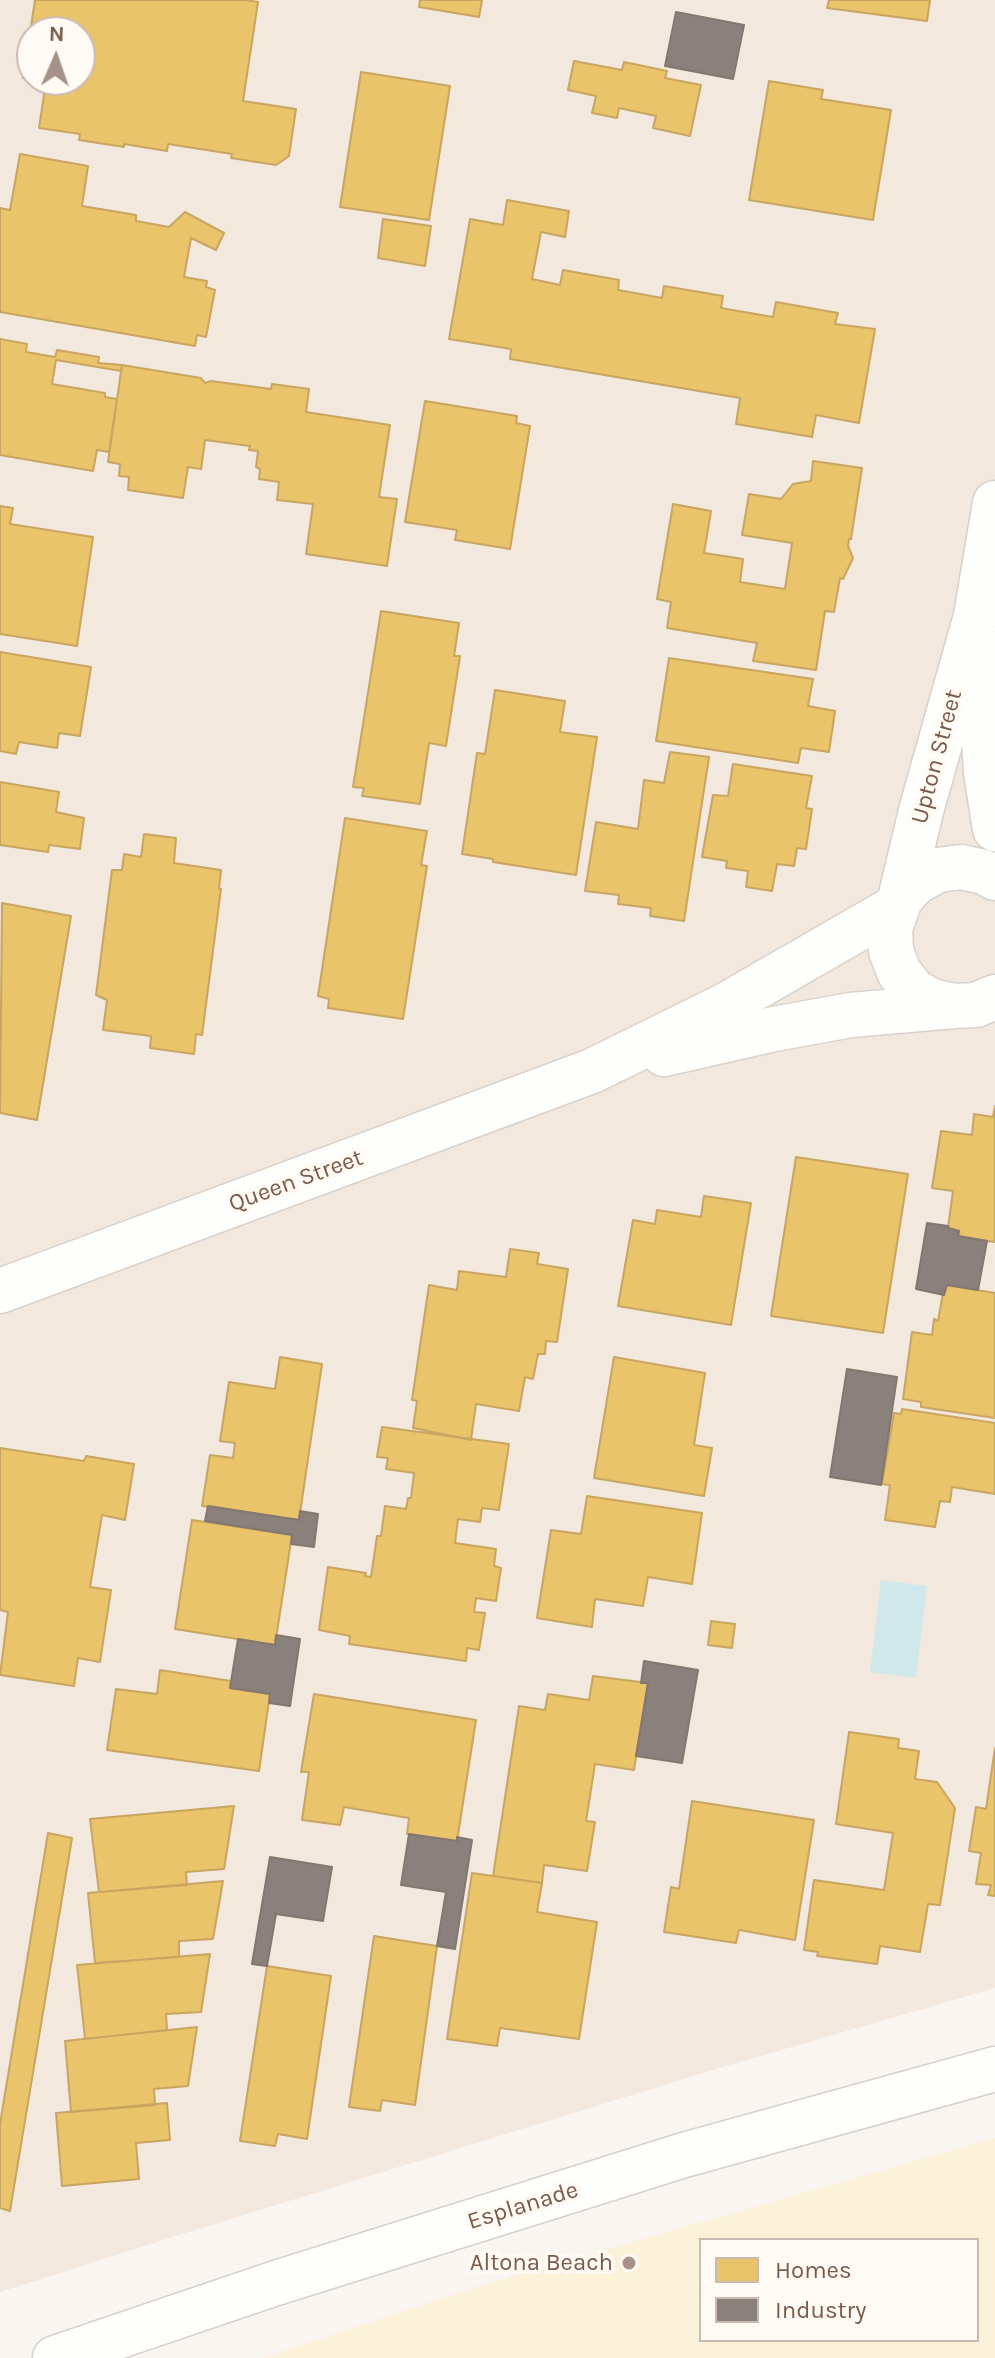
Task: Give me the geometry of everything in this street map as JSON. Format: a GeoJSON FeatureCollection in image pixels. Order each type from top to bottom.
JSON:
{"type":"FeatureCollection","features":[{"type":"Feature","properties":{"kind":"street","name":"Upton Street"},"geometry":{"type":"LineString","coordinates":[[974,1002],[931,1001],[913,990],[899,972],[891,951],[890,929],[976,616],[995,503]]}},
{"type":"Feature","properties":{"kind":"street","name":"Upton Street"},"geometry":{"type":"LineString","coordinates":[[976,616],[986,772],[995,829]]}},
{"type":"Feature","properties":{"kind":"street","name":"Queen Street"},"geometry":{"type":"LineString","coordinates":[[0,1291],[592,1071],[724,1006],[898,903],[916,882],[938,870],[961,867],[995,878]]}},
{"type":"Feature","properties":{"kind":"street","name":"Queen Street"},"geometry":{"type":"LineString","coordinates":[[592,1071],[790,1026],[851,1015],[974,1002]]}},
{"type":"Feature","properties":{"kind":"street","name":"Esplanade"},"geometry":{"type":"LineString","coordinates":[[55,2358],[276,2283],[684,2155],[995,2069]]}},
{"type":"Feature","properties":{"kind":"shaded area"},"geometry":{"type":"Polygon","coordinates":[[[0,0],[995,0],[995,1988],[719,2068],[0,2292],[0,0]]]}},
{"type":"Feature","properties":{"kind":"sand","name":"Altona Beach"},"geometry":{"type":"Polygon","coordinates":[[[995,2138],[995,2358],[262,2358],[476,2287],[995,2138]]]}},
{"type":"Feature","properties":{"kind":"water"},"geometry":{"type":"Polygon","coordinates":[[[881,1580],[927,1586],[916,1678],[870,1672],[881,1580]]]}},
{"type":"Feature","properties":{"kind":"building: Homes"},"geometry":{"type":"Polygon","coordinates":[[[35,0],[258,2],[243,101],[296,109],[289,156],[276,165],[168,144],[167,151],[79,140],[80,134],[39,128],[44,96],[96,96],[96,16],[33,16],[35,0]]]}},
{"type":"Feature","properties":{"kind":"building: Homes"},"geometry":{"type":"Polygon","coordinates":[[[420,0],[482,0],[479,17],[419,7],[420,0]]]}},
{"type":"Feature","properties":{"kind":"building: Homes"},"geometry":{"type":"Polygon","coordinates":[[[829,0],[930,0],[927,21],[827,8],[829,0]]]}},
{"type":"Feature","properties":{"kind":"building: Homes"},"geometry":{"type":"Polygon","coordinates":[[[574,61],[622,70],[624,62],[667,71],[665,78],[701,85],[690,136],[653,128],[656,116],[619,108],[617,118],[592,113],[596,96],[568,90],[574,61]]]}},
{"type":"Feature","properties":{"kind":"building: Homes"},"geometry":{"type":"Polygon","coordinates":[[[361,72],[450,86],[429,220],[340,207],[361,72]]]}},
{"type":"Feature","properties":{"kind":"building: Homes"},"geometry":{"type":"Polygon","coordinates":[[[769,81],[823,90],[821,99],[891,110],[873,220],[749,200],[769,81]]]}},
{"type":"Feature","properties":{"kind":"building: Homes"},"geometry":{"type":"Polygon","coordinates":[[[20,154],[88,166],[82,206],[136,215],[136,221],[169,227],[185,212],[224,233],[216,250],[191,238],[184,277],[207,281],[206,287],[215,290],[206,337],[197,335],[195,346],[0,312],[0,208],[10,210],[20,154]]]}},
{"type":"Feature","properties":{"kind":"building: Homes"},"geometry":{"type":"Polygon","coordinates":[[[507,200],[569,211],[565,237],[541,232],[532,279],[560,285],[563,270],[619,280],[618,290],[662,298],[664,286],[723,296],[721,308],[773,317],[776,302],[838,313],[835,324],[875,329],[859,423],[816,415],[812,437],[736,424],[740,398],[510,359],[511,349],[449,339],[470,219],[503,225],[507,200]]]}},
{"type":"Feature","properties":{"kind":"building: Homes"},"geometry":{"type":"Polygon","coordinates":[[[383,219],[431,226],[425,266],[378,258],[383,219]]]}},
{"type":"Feature","properties":{"kind":"building: Homes"},"geometry":{"type":"Polygon","coordinates":[[[0,339],[27,344],[26,352],[55,357],[57,350],[99,357],[98,363],[122,365],[121,371],[56,360],[52,384],[105,393],[105,397],[117,399],[109,452],[97,450],[93,471],[0,455],[0,339]]]}},
{"type":"Feature","properties":{"kind":"building: Homes"},"geometry":{"type":"Polygon","coordinates":[[[122,365],[201,378],[205,383],[211,381],[271,389],[272,384],[309,389],[306,412],[390,425],[379,497],[397,499],[387,566],[306,554],[313,504],[277,500],[279,482],[259,479],[260,469],[256,467],[258,451],[249,450],[250,446],[205,440],[201,469],[188,467],[183,498],[128,490],[129,477],[119,476],[120,464],[108,462],[122,365]]]}},
{"type":"Feature","properties":{"kind":"building: Homes"},"geometry":{"type":"Polygon","coordinates":[[[425,401],[517,416],[516,423],[530,426],[510,549],[455,540],[457,530],[405,522],[425,401]]]}},
{"type":"Feature","properties":{"kind":"building: Homes"},"geometry":{"type":"Polygon","coordinates":[[[813,461],[862,468],[848,546],[853,558],[843,579],[840,578],[834,612],[825,611],[816,670],[753,661],[757,643],[667,628],[671,602],[657,599],[673,504],[711,511],[704,553],[743,559],[740,582],[785,589],[792,543],[742,535],[749,494],[781,499],[793,484],[811,481],[813,461]]]}},
{"type":"Feature","properties":{"kind":"building: Homes"},"geometry":{"type":"Polygon","coordinates":[[[0,506],[13,508],[10,524],[93,537],[77,646],[0,634],[0,506]]]}},
{"type":"Feature","properties":{"kind":"building: Homes"},"geometry":{"type":"Polygon","coordinates":[[[381,611],[459,623],[454,656],[460,656],[446,746],[429,743],[420,804],[362,796],[364,788],[353,787],[381,611]]]}},
{"type":"Feature","properties":{"kind":"building: Homes"},"geometry":{"type":"Polygon","coordinates":[[[0,652],[91,667],[80,736],[59,733],[57,748],[19,742],[16,754],[0,751],[0,652]]]}},
{"type":"Feature","properties":{"kind":"building: Homes"},"geometry":{"type":"Polygon","coordinates":[[[669,658],[813,679],[808,706],[835,711],[829,752],[801,748],[798,763],[656,741],[669,658]]]}},
{"type":"Feature","properties":{"kind":"building: Homes"},"geometry":{"type":"Polygon","coordinates":[[[495,690],[565,701],[560,732],[597,737],[576,875],[462,854],[477,753],[485,754],[495,690]]]}},
{"type":"Feature","properties":{"kind":"building: Homes"},"geometry":{"type":"Polygon","coordinates":[[[670,752],[709,757],[684,921],[650,916],[651,908],[618,904],[619,895],[585,891],[596,822],[638,829],[644,780],[664,783],[670,752]]]}},
{"type":"Feature","properties":{"kind":"building: Homes"},"geometry":{"type":"Polygon","coordinates":[[[733,764],[812,776],[806,808],[812,809],[806,849],[797,848],[794,866],[777,864],[772,891],[746,887],[748,871],[726,868],[727,861],[702,857],[713,795],[728,796],[733,764]]]}},
{"type":"Feature","properties":{"kind":"building: Homes"},"geometry":{"type":"Polygon","coordinates":[[[0,782],[59,792],[56,812],[84,818],[80,849],[49,845],[48,852],[0,845],[0,782]]]}},
{"type":"Feature","properties":{"kind":"building: Homes"},"geometry":{"type":"Polygon","coordinates":[[[345,818],[427,831],[421,865],[427,866],[403,1019],[328,1008],[329,999],[318,996],[345,818]]]}},
{"type":"Feature","properties":{"kind":"building: Homes"},"geometry":{"type":"Polygon","coordinates":[[[144,834],[176,838],[174,863],[221,870],[202,1035],[196,1034],[194,1054],[150,1048],[151,1036],[103,1030],[107,1000],[96,995],[112,870],[122,870],[124,854],[141,857],[144,834]]]}},
{"type":"Feature","properties":{"kind":"building: Homes"},"geometry":{"type":"Polygon","coordinates":[[[2,903],[71,916],[37,1120],[0,1113],[2,903]]]}},
{"type":"Feature","properties":{"kind":"building: Homes"},"geometry":{"type":"Polygon","coordinates":[[[995,1106],[995,1242],[958,1236],[959,1231],[948,1228],[953,1191],[932,1188],[941,1131],[972,1135],[974,1114],[993,1117],[995,1106]]]}},
{"type":"Feature","properties":{"kind":"building: Homes"},"geometry":{"type":"Polygon","coordinates":[[[796,1157],[908,1174],[883,1333],[771,1316],[796,1157]]]}},
{"type":"Feature","properties":{"kind":"building: Homes"},"geometry":{"type":"Polygon","coordinates":[[[704,1196],[751,1203],[731,1325],[618,1306],[633,1220],[655,1224],[657,1210],[701,1217],[704,1196]]]}},
{"type":"Feature","properties":{"kind":"building: Homes"},"geometry":{"type":"Polygon","coordinates":[[[510,1249],[539,1253],[537,1264],[568,1269],[557,1342],[546,1341],[545,1354],[538,1354],[533,1379],[525,1377],[519,1411],[476,1404],[471,1440],[413,1428],[417,1401],[412,1400],[429,1285],[457,1290],[459,1271],[506,1277],[510,1249]]]}},
{"type":"Feature","properties":{"kind":"building: Homes"},"geometry":{"type":"Polygon","coordinates":[[[947,1285],[995,1293],[995,1418],[921,1407],[921,1402],[903,1399],[912,1332],[932,1335],[934,1319],[938,1321],[947,1285]]]}},
{"type":"Feature","properties":{"kind":"building: Homes"},"geometry":{"type":"Polygon","coordinates":[[[280,1357],[322,1364],[299,1520],[202,1506],[210,1455],[233,1458],[235,1443],[220,1441],[229,1382],[275,1389],[280,1357]]]}},
{"type":"Feature","properties":{"kind":"building: Homes"},"geometry":{"type":"Polygon","coordinates":[[[614,1357],[705,1373],[694,1445],[712,1448],[704,1496],[594,1478],[614,1357]]]}},
{"type":"Feature","properties":{"kind":"building: Homes"},"geometry":{"type":"Polygon","coordinates":[[[902,1409],[995,1423],[995,1494],[952,1487],[950,1502],[940,1501],[935,1527],[885,1520],[890,1485],[882,1484],[894,1413],[901,1414],[902,1409]]]}},
{"type":"Feature","properties":{"kind":"building: Homes"},"geometry":{"type":"Polygon","coordinates":[[[382,1427],[509,1444],[499,1510],[482,1508],[480,1522],[458,1519],[455,1543],[496,1549],[494,1566],[501,1568],[496,1601],[476,1598],[474,1612],[485,1613],[479,1650],[467,1648],[466,1661],[349,1644],[350,1636],[319,1630],[328,1567],[366,1573],[365,1576],[371,1577],[385,1506],[406,1509],[408,1498],[411,1498],[414,1473],[386,1469],[388,1458],[377,1457],[382,1427]]]}},
{"type":"Feature","properties":{"kind":"building: Homes"},"geometry":{"type":"Polygon","coordinates":[[[0,1448],[84,1461],[86,1456],[134,1464],[125,1520],[102,1515],[90,1587],[111,1590],[100,1662],[78,1658],[74,1686],[0,1675],[8,1612],[0,1610],[0,1448]]]}},
{"type":"Feature","properties":{"kind":"building: Homes"},"geometry":{"type":"Polygon","coordinates":[[[587,1496],[702,1513],[692,1584],[648,1577],[643,1606],[595,1599],[592,1627],[537,1618],[551,1530],[581,1534],[587,1496]]]}},
{"type":"Feature","properties":{"kind":"building: Homes"},"geometry":{"type":"Polygon","coordinates":[[[192,1520],[292,1535],[275,1645],[175,1629],[192,1520]]]}},
{"type":"Feature","properties":{"kind":"building: Homes"},"geometry":{"type":"Polygon","coordinates":[[[711,1621],[735,1624],[732,1648],[708,1645],[711,1621]]]}},
{"type":"Feature","properties":{"kind":"building: Homes"},"geometry":{"type":"Polygon","coordinates":[[[160,1670],[231,1681],[230,1688],[270,1694],[259,1771],[107,1750],[116,1689],[157,1694],[160,1670]]]}},
{"type":"Feature","properties":{"kind":"building: Homes"},"geometry":{"type":"Polygon","coordinates":[[[593,1676],[648,1683],[634,1770],[595,1764],[586,1821],[595,1822],[587,1871],[544,1865],[542,1883],[493,1876],[519,1706],[545,1710],[548,1694],[589,1700],[593,1676]]]}},
{"type":"Feature","properties":{"kind":"building: Homes"},"geometry":{"type":"Polygon","coordinates":[[[314,1694],[476,1720],[457,1841],[407,1834],[409,1818],[344,1807],[340,1825],[302,1820],[309,1772],[301,1772],[314,1694]]]}},
{"type":"Feature","properties":{"kind":"building: Homes"},"geometry":{"type":"Polygon","coordinates":[[[849,1732],[899,1739],[898,1748],[919,1751],[915,1779],[937,1782],[955,1808],[940,1905],[928,1904],[920,1952],[880,1946],[877,1964],[817,1956],[818,1952],[804,1950],[814,1880],[884,1890],[893,1833],[836,1824],[849,1732]]]}},
{"type":"Feature","properties":{"kind":"building: Homes"},"geometry":{"type":"Polygon","coordinates":[[[995,1748],[995,1896],[988,1895],[991,1885],[976,1884],[981,1853],[969,1851],[976,1807],[986,1809],[995,1748]]]}},
{"type":"Feature","properties":{"kind":"building: Homes"},"geometry":{"type":"Polygon","coordinates":[[[692,1801],[814,1820],[795,1940],[739,1930],[736,1943],[664,1932],[671,1887],[679,1889],[692,1801]]]}},
{"type":"Feature","properties":{"kind":"building: Homes"},"geometry":{"type":"Polygon","coordinates":[[[234,1806],[224,1869],[186,1872],[187,1885],[99,1892],[90,1819],[234,1806]]]}},
{"type":"Feature","properties":{"kind":"building: Homes"},"geometry":{"type":"Polygon","coordinates":[[[48,1833],[72,1838],[10,2211],[0,2208],[0,2124],[48,1833]]]}},
{"type":"Feature","properties":{"kind":"building: Homes"},"geometry":{"type":"Polygon","coordinates":[[[472,1873],[542,1883],[537,1912],[597,1922],[579,2039],[500,2028],[497,2046],[447,2039],[472,1873]]]}},
{"type":"Feature","properties":{"kind":"building: Homes"},"geometry":{"type":"Polygon","coordinates":[[[223,1881],[213,1939],[179,1941],[179,1957],[95,1963],[88,1893],[223,1881]]]}},
{"type":"Feature","properties":{"kind":"building: Homes"},"geometry":{"type":"Polygon","coordinates":[[[374,1936],[437,1946],[415,2105],[382,2100],[380,2111],[349,2107],[374,1936]]]}},
{"type":"Feature","properties":{"kind":"building: Homes"},"geometry":{"type":"Polygon","coordinates":[[[210,1954],[201,2012],[166,2014],[167,2030],[85,2039],[77,1965],[210,1954]]]}},
{"type":"Feature","properties":{"kind":"building: Homes"},"geometry":{"type":"Polygon","coordinates":[[[267,1966],[331,1976],[307,2139],[278,2134],[275,2146],[240,2141],[267,1966]]]}},
{"type":"Feature","properties":{"kind":"building: Homes"},"geometry":{"type":"Polygon","coordinates":[[[197,2027],[188,2086],[154,2089],[155,2105],[71,2112],[65,2041],[197,2027]]]}},
{"type":"Feature","properties":{"kind":"building: Homes"},"geometry":{"type":"Polygon","coordinates":[[[167,2103],[170,2140],[136,2143],[139,2179],[62,2186],[56,2113],[167,2103]]]}},
{"type":"Feature","properties":{"kind":"building: Industry"},"geometry":{"type":"Polygon","coordinates":[[[676,12],[744,25],[733,79],[665,66],[676,12]]]}},
{"type":"Feature","properties":{"kind":"building: Industry"},"geometry":{"type":"Polygon","coordinates":[[[927,1223],[948,1226],[959,1231],[958,1236],[987,1241],[978,1290],[947,1285],[944,1295],[916,1289],[927,1223]]]}},
{"type":"Feature","properties":{"kind":"building: Industry"},"geometry":{"type":"Polygon","coordinates":[[[847,1369],[897,1377],[881,1485],[830,1477],[847,1369]]]}},
{"type":"Feature","properties":{"kind":"building: Industry"},"geometry":{"type":"Polygon","coordinates":[[[208,1506],[299,1520],[300,1511],[318,1514],[314,1547],[291,1544],[292,1535],[205,1521],[208,1506]]]}},
{"type":"Feature","properties":{"kind":"building: Industry"},"geometry":{"type":"Polygon","coordinates":[[[276,1635],[300,1639],[290,1706],[269,1703],[270,1694],[230,1688],[238,1639],[275,1645],[276,1635]]]}},
{"type":"Feature","properties":{"kind":"building: Industry"},"geometry":{"type":"Polygon","coordinates":[[[644,1661],[698,1670],[682,1763],[636,1756],[648,1683],[641,1683],[644,1661]]]}},
{"type":"Feature","properties":{"kind":"building: Industry"},"geometry":{"type":"Polygon","coordinates":[[[409,1834],[457,1841],[457,1837],[472,1840],[455,1949],[437,1946],[446,1892],[401,1885],[409,1834]]]}},
{"type":"Feature","properties":{"kind":"building: Industry"},"geometry":{"type":"Polygon","coordinates":[[[270,1857],[332,1867],[323,1921],[276,1914],[267,1966],[252,1964],[270,1857]]]}},
{"type":"Feature","properties":{"kind":"place","name":"Altona Beach"},"geometry":{"type":"Point","coordinates":[629,2263]}}]}
